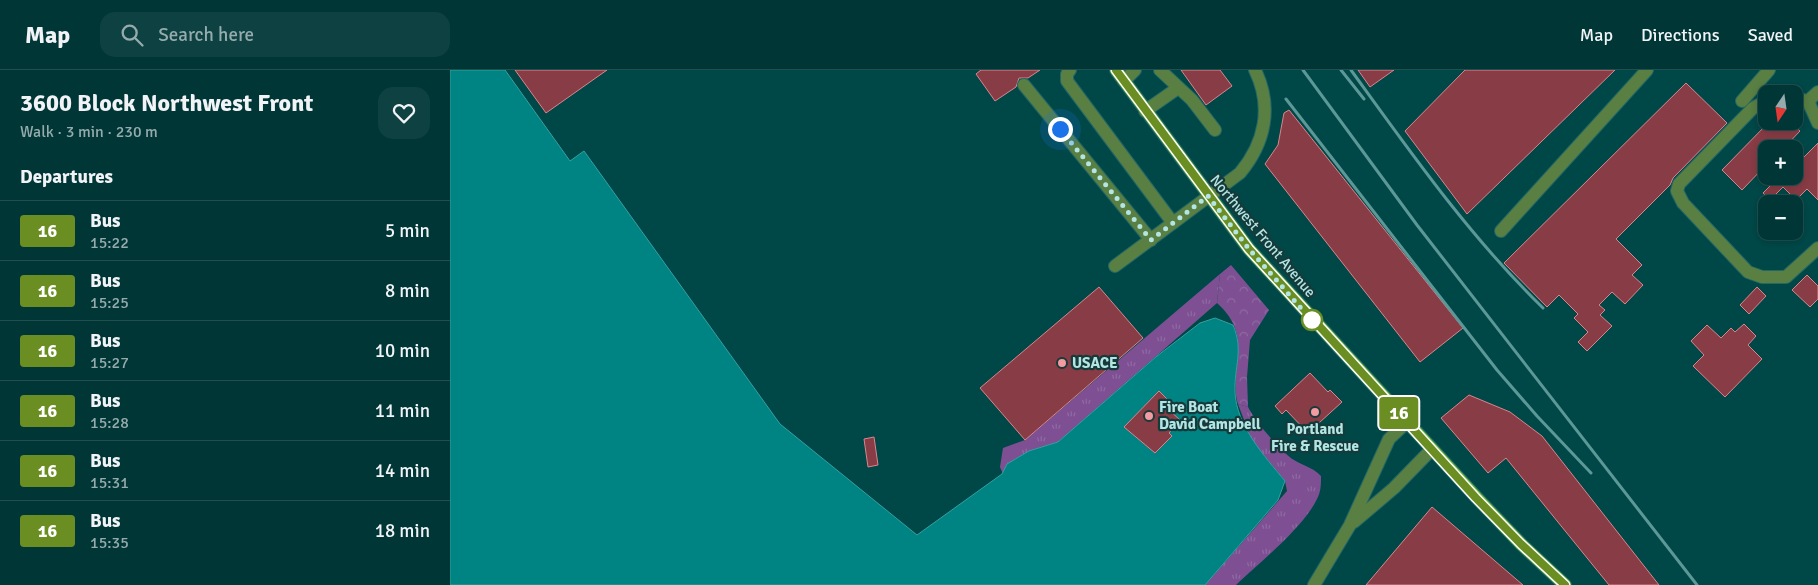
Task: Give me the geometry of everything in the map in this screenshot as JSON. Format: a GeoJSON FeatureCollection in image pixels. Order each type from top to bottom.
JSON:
{"type":"FeatureCollection","features":[{"type":"Feature","properties":{"kind":"main road","name":"Northwest Front Avenue"},"geometry":{"type":"LineString","coordinates":[[1116,70],[1208,196],[1249,249],[1296,303],[1515,538],[1565,585]]}},
{"type":"Feature","properties":{"kind":"street"},"geometry":{"type":"LineString","coordinates":[[1070,70],[1067,74],[1067,81],[1173,223]]}},
{"type":"Feature","properties":{"kind":"street"},"geometry":{"type":"LineString","coordinates":[[1124,81],[1135,70]]}},
{"type":"Feature","properties":{"kind":"street"},"geometry":{"type":"LineString","coordinates":[[1160,70],[1192,100],[1214,130]]}},
{"type":"Feature","properties":{"kind":"street"},"geometry":{"type":"LineString","coordinates":[[1114,266],[1240,173],[1252,158],[1261,138],[1264,118],[1264,100],[1255,70]]}},
{"type":"Feature","properties":{"kind":"street"},"geometry":{"type":"LineString","coordinates":[[1501,231],[1647,70]]}},
{"type":"Feature","properties":{"kind":"street"},"geometry":{"type":"LineString","coordinates":[[1742,101],[1769,70]]}},
{"type":"Feature","properties":{"kind":"street"},"geometry":{"type":"LineString","coordinates":[[1024,85],[1151,240]]}},
{"type":"Feature","properties":{"kind":"street"},"geometry":{"type":"LineString","coordinates":[[1145,111],[1178,88]]}},
{"type":"Feature","properties":{"kind":"street"},"geometry":{"type":"LineString","coordinates":[[1808,101],[1818,92]]}},
{"type":"Feature","properties":{"kind":"street"},"geometry":{"type":"LineString","coordinates":[[1803,100],[1808,101]]}},
{"type":"Feature","properties":{"kind":"street"},"geometry":{"type":"LineString","coordinates":[[1808,101],[1818,123]]}},
{"type":"Feature","properties":{"kind":"street"},"geometry":{"type":"LineString","coordinates":[[1758,106],[1740,121],[1679,184],[1677,191],[1682,203],[1748,272],[1762,277],[1786,277],[1818,248]]}},
{"type":"Feature","properties":{"kind":"street"},"geometry":{"type":"LineString","coordinates":[[1314,585],[1350,525],[1389,439],[1407,422]]}},
{"type":"Feature","properties":{"kind":"street"},"geometry":{"type":"LineString","coordinates":[[1350,525],[1394,488],[1432,449]]}},
{"type":"Feature","properties":{"kind":"green space"},"geometry":{"type":"Polygon","coordinates":[[[1231,265],[1269,310],[1250,340],[1247,377],[1248,407],[1238,404],[1236,377],[1238,340],[1235,328],[1217,303],[1220,274],[1231,265]]]}},
{"type":"Feature","properties":{"kind":"green space"},"geometry":{"type":"Polygon","coordinates":[[[1220,274],[1217,303],[1058,442],[1019,457],[1007,467],[1003,474],[1000,467],[1003,448],[1025,440],[1220,274]]]}},
{"type":"Feature","properties":{"kind":"green space"},"geometry":{"type":"Polygon","coordinates":[[[1238,404],[1248,407],[1256,420],[1282,450],[1321,476],[1320,491],[1310,510],[1292,533],[1236,585],[1205,585],[1287,491],[1285,481],[1252,441],[1238,404]]]}},
{"type":"Feature","properties":{"kind":"water"},"geometry":{"type":"Polygon","coordinates":[[[450,70],[505,70],[570,161],[584,151],[780,424],[917,535],[1002,474],[1007,464],[1029,451],[1058,442],[1157,356],[1200,323],[1215,318],[1233,325],[1238,343],[1235,392],[1240,416],[1253,440],[1285,481],[1278,500],[1205,585],[450,585],[450,70]]]}},
{"type":"Feature","properties":{"kind":"building"},"geometry":{"type":"Polygon","coordinates":[[[515,70],[607,70],[546,113],[515,70]]]}},
{"type":"Feature","properties":{"kind":"building"},"geometry":{"type":"Polygon","coordinates":[[[981,70],[1040,70],[1028,78],[1019,78],[1016,87],[995,101],[976,74],[981,70]]]}},
{"type":"Feature","properties":{"kind":"building"},"geometry":{"type":"Polygon","coordinates":[[[1181,70],[1220,70],[1232,86],[1206,105],[1181,70]]]}},
{"type":"Feature","properties":{"kind":"building"},"geometry":{"type":"Polygon","coordinates":[[[1358,70],[1394,70],[1370,87],[1358,70]]]}},
{"type":"Feature","properties":{"kind":"building"},"geometry":{"type":"Polygon","coordinates":[[[1465,70],[1615,70],[1467,214],[1405,131],[1465,70]]]}},
{"type":"Feature","properties":{"kind":"building"},"geometry":{"type":"Polygon","coordinates":[[[1686,83],[1727,123],[1673,178],[1670,185],[1616,239],[1642,265],[1632,275],[1643,285],[1625,304],[1612,292],[1599,305],[1605,310],[1600,315],[1612,326],[1587,351],[1578,342],[1588,332],[1574,318],[1578,314],[1559,295],[1547,307],[1504,263],[1686,83]]]}},
{"type":"Feature","properties":{"kind":"building"},"geometry":{"type":"Polygon","coordinates":[[[1289,110],[1463,328],[1420,362],[1265,164],[1278,145],[1284,113],[1289,110]]]}},
{"type":"Feature","properties":{"kind":"building"},"geometry":{"type":"Polygon","coordinates":[[[1761,130],[1800,131],[1792,140],[1758,140],[1758,173],[1742,190],[1722,170],[1761,130]]]}},
{"type":"Feature","properties":{"kind":"building"},"geometry":{"type":"Polygon","coordinates":[[[1818,143],[1818,200],[1807,189],[1801,195],[1791,195],[1783,187],[1775,195],[1765,195],[1763,193],[1771,185],[1803,185],[1803,158],[1818,143]]]}},
{"type":"Feature","properties":{"kind":"building"},"geometry":{"type":"Polygon","coordinates":[[[1807,275],[1818,286],[1818,299],[1810,307],[1792,290],[1807,275]]]}},
{"type":"Feature","properties":{"kind":"building","name":"USACE"},"geometry":{"type":"Polygon","coordinates":[[[1099,287],[1143,338],[1025,440],[980,388],[1099,287]]]}},
{"type":"Feature","properties":{"kind":"building"},"geometry":{"type":"Polygon","coordinates":[[[1757,287],[1766,296],[1749,314],[1740,305],[1757,287]]]}},
{"type":"Feature","properties":{"kind":"building"},"geometry":{"type":"Polygon","coordinates":[[[1744,324],[1756,336],[1748,345],[1762,359],[1725,397],[1693,366],[1704,355],[1691,341],[1707,325],[1721,338],[1731,328],[1735,332],[1744,324]]]}},
{"type":"Feature","properties":{"kind":"building"},"geometry":{"type":"Polygon","coordinates":[[[1310,373],[1328,392],[1330,390],[1342,402],[1308,433],[1286,410],[1282,414],[1275,406],[1310,373]]]}},
{"type":"Feature","properties":{"kind":"building"},"geometry":{"type":"Polygon","coordinates":[[[1159,391],[1173,405],[1169,410],[1180,420],[1169,433],[1172,436],[1155,453],[1124,427],[1159,391]]]}},
{"type":"Feature","properties":{"kind":"building"},"geometry":{"type":"Polygon","coordinates":[[[1469,395],[1510,412],[1542,436],[1659,585],[1609,585],[1506,458],[1488,473],[1441,418],[1469,395]]]}},
{"type":"Feature","properties":{"kind":"building"},"geometry":{"type":"Polygon","coordinates":[[[874,437],[878,465],[868,467],[864,439],[874,437]]]}},
{"type":"Feature","properties":{"kind":"building"},"geometry":{"type":"Polygon","coordinates":[[[1432,507],[1523,585],[1366,585],[1432,507]]]}},
{"type":"Feature","properties":{"kind":"railway"},"geometry":{"type":"LineString","coordinates":[[1303,70],[1417,225],[1697,585]]}},
{"type":"Feature","properties":{"kind":"railway"},"geometry":{"type":"LineString","coordinates":[[1341,70],[1364,99]]}},
{"type":"Feature","properties":{"kind":"railway"},"geometry":{"type":"LineString","coordinates":[[1351,70],[1442,194],[1491,253],[1543,308]]}},
{"type":"Feature","properties":{"kind":"railway"},"geometry":{"type":"LineString","coordinates":[[1286,99],[1497,370],[1591,473]]}},
{"type":"Feature","properties":{"kind":"bus line","name":"16"},"geometry":{"type":"LineString","coordinates":[[1116,70],[1223,217],[1302,310],[1355,365],[1476,498],[1565,585]]}},
{"type":"Feature","properties":{"kind":"place","name":"USACE"},"geometry":{"type":"Point","coordinates":[1062,363]}},
{"type":"Feature","properties":{"kind":"place","name":"Portland Fire & Rescue"},"geometry":{"type":"Point","coordinates":[1315,412]}},
{"type":"Feature","properties":{"kind":"place","name":"Fire Boat David Campbell"},"geometry":{"type":"Point","coordinates":[1149,416]}},
{"type":"Feature","properties":{"kind":"route"},"geometry":{"type":"LineString","coordinates":[[1060,129],[1151,240],[1208,196],[1249,249],[1315,324],[1312,320]]}}]}
